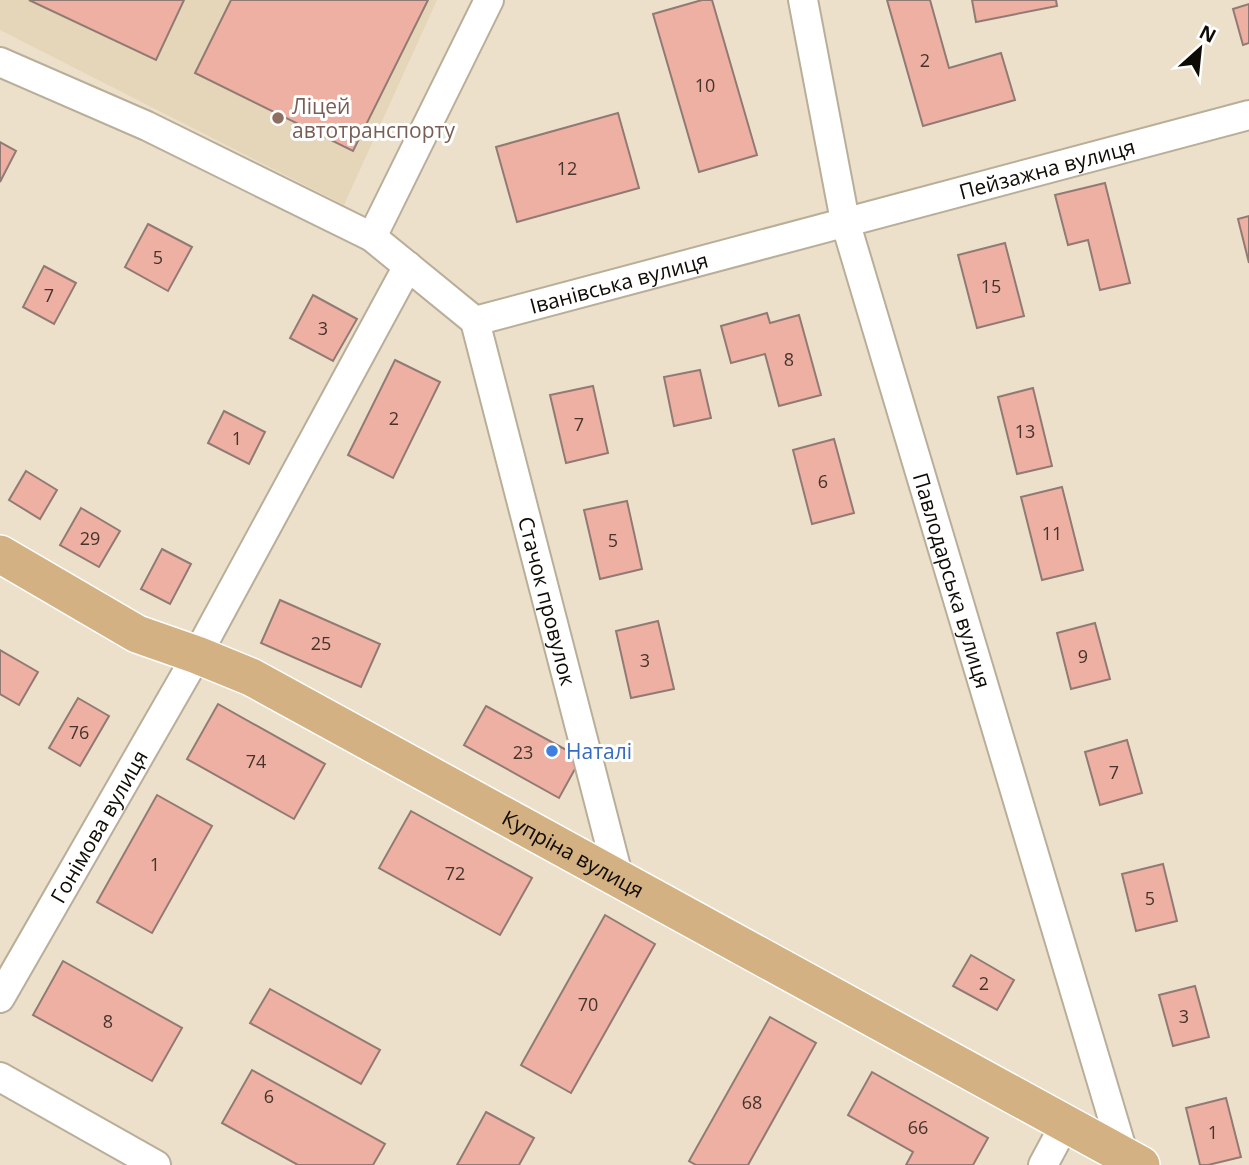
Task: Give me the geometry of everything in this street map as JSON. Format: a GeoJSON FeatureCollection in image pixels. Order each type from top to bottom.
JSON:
{"type":"FeatureCollection","features":[{"type":"Feature","properties":{"kind":"main road","name":"Купріна вулиця"},"geometry":{"type":"LineString","coordinates":[[0,554],[137,634],[251,677],[1132,1160]]}},
{"type":"Feature","properties":{"kind":"street"},"geometry":{"type":"LineString","coordinates":[[372,237],[489,0]]}},
{"type":"Feature","properties":{"kind":"street","name":"Павлодарська вулиця"},"geometry":{"type":"LineString","coordinates":[[803,0],[845,221],[1132,1160]]}},
{"type":"Feature","properties":{"kind":"street"},"geometry":{"type":"LineString","coordinates":[[0,62],[147,126],[372,237],[475,321]]}},
{"type":"Feature","properties":{"kind":"street","name":"Пейзажна вулиця"},"geometry":{"type":"LineString","coordinates":[[845,221],[1249,115]]}},
{"type":"Feature","properties":{"kind":"street","name":"Іванівська вулиця"},"geometry":{"type":"LineString","coordinates":[[475,321],[845,221]]}},
{"type":"Feature","properties":{"kind":"street"},"geometry":{"type":"LineString","coordinates":[[197,655],[408,266]]}},
{"type":"Feature","properties":{"kind":"street","name":"Стачок провулок"},"geometry":{"type":"LineString","coordinates":[[475,321],[619,879]]}},
{"type":"Feature","properties":{"kind":"street","name":"Гонімова вулиця"},"geometry":{"type":"LineString","coordinates":[[0,998],[197,655]]}},
{"type":"Feature","properties":{"kind":"street"},"geometry":{"type":"LineString","coordinates":[[0,1077],[156,1165]]}},
{"type":"Feature","properties":{"kind":"street"},"geometry":{"type":"LineString","coordinates":[[1043,1165],[1065,1124]]}},
{"type":"Feature","properties":{"kind":"shaded area","name":"Ліцей автотранспорту"},"geometry":{"type":"Polygon","coordinates":[[[0,0],[437,0],[344,205],[0,30],[0,0]]]}},
{"type":"Feature","properties":{"kind":"building"},"geometry":{"type":"Polygon","coordinates":[[[29,0],[184,0],[156,60],[29,0]]]}},
{"type":"Feature","properties":{"kind":"building"},"geometry":{"type":"Polygon","coordinates":[[[231,0],[428,0],[353,151],[195,73],[231,0]]]}},
{"type":"Feature","properties":{"kind":"building"},"geometry":{"type":"Polygon","coordinates":[[[702,0],[712,0],[757,155],[699,172],[653,14],[702,0]]]}},
{"type":"Feature","properties":{"kind":"building"},"geometry":{"type":"Polygon","coordinates":[[[887,0],[930,0],[949,68],[1001,53],[1015,100],[923,126],[887,0]]]}},
{"type":"Feature","properties":{"kind":"building"},"geometry":{"type":"Polygon","coordinates":[[[972,0],[1056,0],[1057,6],[976,22],[972,0]]]}},
{"type":"Feature","properties":{"kind":"building"},"geometry":{"type":"Polygon","coordinates":[[[1249,4],[1249,43],[1243,45],[1233,9],[1249,4]]]}},
{"type":"Feature","properties":{"kind":"building"},"geometry":{"type":"Polygon","coordinates":[[[618,113],[639,188],[517,222],[496,147],[618,113]]]}},
{"type":"Feature","properties":{"kind":"building"},"geometry":{"type":"Polygon","coordinates":[[[0,142],[16,151],[0,182],[0,142]]]}},
{"type":"Feature","properties":{"kind":"building"},"geometry":{"type":"Polygon","coordinates":[[[1105,183],[1130,283],[1100,290],[1088,240],[1068,245],[1055,195],[1105,183]]]}},
{"type":"Feature","properties":{"kind":"building"},"geometry":{"type":"Polygon","coordinates":[[[1249,216],[1249,263],[1238,219],[1249,216]]]}},
{"type":"Feature","properties":{"kind":"building"},"geometry":{"type":"Polygon","coordinates":[[[148,224],[192,247],[168,291],[125,267],[148,224]]]}},
{"type":"Feature","properties":{"kind":"building"},"geometry":{"type":"Polygon","coordinates":[[[1005,243],[1024,316],[977,328],[958,255],[1005,243]]]}},
{"type":"Feature","properties":{"kind":"building"},"geometry":{"type":"Polygon","coordinates":[[[44,266],[76,283],[54,324],[23,307],[44,266]]]}},
{"type":"Feature","properties":{"kind":"building"},"geometry":{"type":"Polygon","coordinates":[[[313,295],[357,319],[333,361],[290,338],[313,295]]]}},
{"type":"Feature","properties":{"kind":"building"},"geometry":{"type":"Polygon","coordinates":[[[767,313],[770,323],[799,315],[821,395],[779,406],[765,354],[731,363],[721,326],[767,313]]]}},
{"type":"Feature","properties":{"kind":"building"},"geometry":{"type":"Polygon","coordinates":[[[395,360],[440,382],[393,478],[348,455],[395,360]]]}},
{"type":"Feature","properties":{"kind":"building"},"geometry":{"type":"Polygon","coordinates":[[[700,370],[711,418],[674,426],[664,377],[700,370]]]}},
{"type":"Feature","properties":{"kind":"building"},"geometry":{"type":"Polygon","coordinates":[[[593,386],[608,453],[566,463],[550,395],[593,386]]]}},
{"type":"Feature","properties":{"kind":"building"},"geometry":{"type":"Polygon","coordinates":[[[1033,388],[1052,466],[1017,474],[998,397],[1033,388]]]}},
{"type":"Feature","properties":{"kind":"building"},"geometry":{"type":"Polygon","coordinates":[[[224,411],[265,432],[249,464],[208,443],[224,411]]]}},
{"type":"Feature","properties":{"kind":"building"},"geometry":{"type":"Polygon","coordinates":[[[834,439],[854,513],[812,524],[793,450],[834,439]]]}},
{"type":"Feature","properties":{"kind":"building"},"geometry":{"type":"Polygon","coordinates":[[[26,471],[57,490],[40,519],[9,500],[26,471]]]}},
{"type":"Feature","properties":{"kind":"building"},"geometry":{"type":"Polygon","coordinates":[[[1062,487],[1083,570],[1042,580],[1021,497],[1062,487]]]}},
{"type":"Feature","properties":{"kind":"building"},"geometry":{"type":"Polygon","coordinates":[[[627,501],[642,569],[600,579],[584,510],[627,501]]]}},
{"type":"Feature","properties":{"kind":"building"},"geometry":{"type":"Polygon","coordinates":[[[81,508],[120,531],[99,567],[60,545],[81,508]]]}},
{"type":"Feature","properties":{"kind":"building"},"geometry":{"type":"Polygon","coordinates":[[[162,549],[191,564],[170,604],[141,589],[162,549]]]}},
{"type":"Feature","properties":{"kind":"building"},"geometry":{"type":"Polygon","coordinates":[[[280,600],[380,644],[361,687],[261,643],[280,600]]]}},
{"type":"Feature","properties":{"kind":"building"},"geometry":{"type":"Polygon","coordinates":[[[658,621],[674,689],[631,698],[616,631],[658,621]]]}},
{"type":"Feature","properties":{"kind":"building"},"geometry":{"type":"Polygon","coordinates":[[[1095,623],[1110,679],[1071,689],[1057,633],[1095,623]]]}},
{"type":"Feature","properties":{"kind":"building"},"geometry":{"type":"Polygon","coordinates":[[[0,650],[38,672],[19,705],[0,694],[0,650]]]}},
{"type":"Feature","properties":{"kind":"building"},"geometry":{"type":"Polygon","coordinates":[[[78,698],[109,716],[80,766],[49,748],[78,698]]]}},
{"type":"Feature","properties":{"kind":"building"},"geometry":{"type":"Polygon","coordinates":[[[218,704],[325,764],[294,819],[187,759],[218,704]]]}},
{"type":"Feature","properties":{"kind":"building"},"geometry":{"type":"Polygon","coordinates":[[[486,706],[581,758],[559,798],[464,745],[486,706]]]}},
{"type":"Feature","properties":{"kind":"building"},"geometry":{"type":"Polygon","coordinates":[[[1127,740],[1142,793],[1100,805],[1085,752],[1127,740]]]}},
{"type":"Feature","properties":{"kind":"building"},"geometry":{"type":"Polygon","coordinates":[[[157,795],[212,826],[152,933],[97,902],[157,795]]]}},
{"type":"Feature","properties":{"kind":"building"},"geometry":{"type":"Polygon","coordinates":[[[411,811],[532,878],[500,935],[379,868],[411,811]]]}},
{"type":"Feature","properties":{"kind":"building"},"geometry":{"type":"Polygon","coordinates":[[[1163,864],[1177,921],[1136,931],[1122,874],[1163,864]]]}},
{"type":"Feature","properties":{"kind":"building"},"geometry":{"type":"Polygon","coordinates":[[[605,915],[655,944],[571,1093],[521,1065],[605,915]]]}},
{"type":"Feature","properties":{"kind":"building"},"geometry":{"type":"Polygon","coordinates":[[[971,955],[1014,980],[997,1010],[953,986],[971,955]]]}},
{"type":"Feature","properties":{"kind":"building"},"geometry":{"type":"Polygon","coordinates":[[[63,961],[182,1028],[152,1081],[33,1015],[63,961]]]}},
{"type":"Feature","properties":{"kind":"building"},"geometry":{"type":"Polygon","coordinates":[[[1195,986],[1209,1037],[1173,1046],[1159,995],[1195,986]]]}},
{"type":"Feature","properties":{"kind":"building"},"geometry":{"type":"Polygon","coordinates":[[[270,989],[380,1050],[361,1084],[250,1023],[270,989]]]}},
{"type":"Feature","properties":{"kind":"building"},"geometry":{"type":"Polygon","coordinates":[[[770,1017],[816,1043],[748,1165],[696,1165],[689,1161],[770,1017]]]}},
{"type":"Feature","properties":{"kind":"building"},"geometry":{"type":"Polygon","coordinates":[[[252,1070],[385,1144],[373,1165],[298,1165],[222,1123],[252,1070]]]}},
{"type":"Feature","properties":{"kind":"building"},"geometry":{"type":"Polygon","coordinates":[[[872,1072],[988,1138],[973,1165],[906,1165],[913,1152],[848,1115],[872,1072]]]}},
{"type":"Feature","properties":{"kind":"building"},"geometry":{"type":"Polygon","coordinates":[[[1226,1098],[1241,1157],[1200,1165],[1186,1108],[1226,1098]]]}},
{"type":"Feature","properties":{"kind":"building"},"geometry":{"type":"Polygon","coordinates":[[[486,1112],[534,1138],[519,1165],[457,1165],[486,1112]]]}},
{"type":"Feature","properties":{"kind":"place","name":"Ліцей автотранспорту"},"geometry":{"type":"Point","coordinates":[278,118]}},
{"type":"Feature","properties":{"kind":"place","name":"Наталі"},"geometry":{"type":"Point","coordinates":[552,751]}}]}
